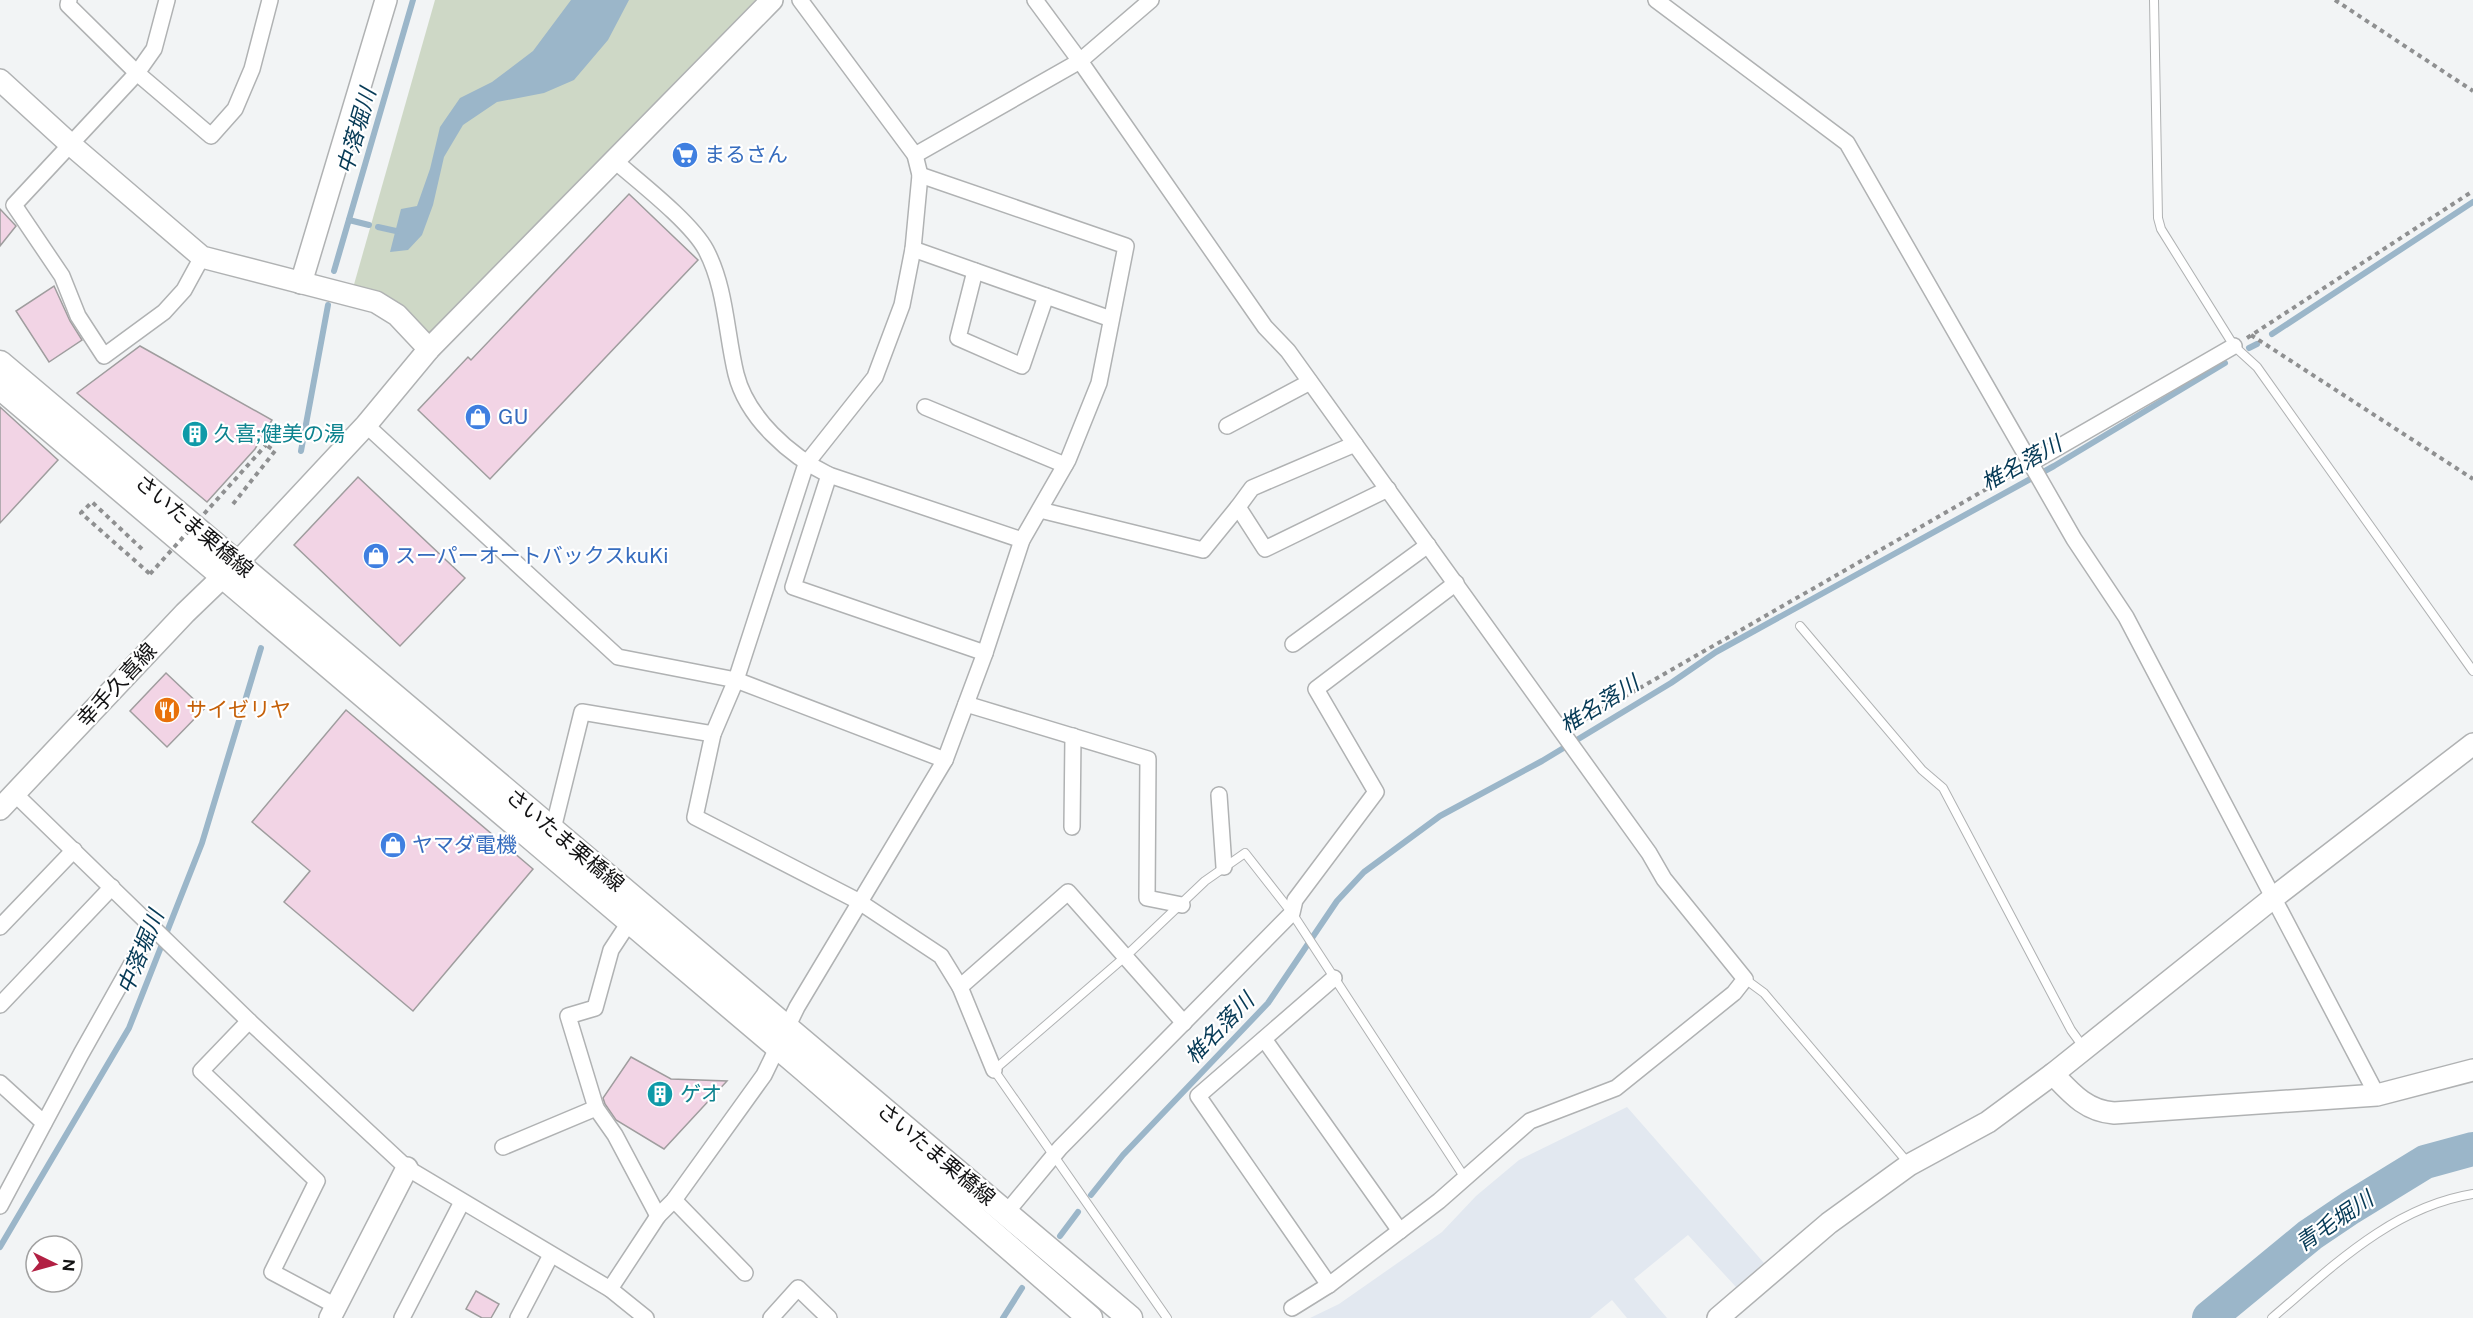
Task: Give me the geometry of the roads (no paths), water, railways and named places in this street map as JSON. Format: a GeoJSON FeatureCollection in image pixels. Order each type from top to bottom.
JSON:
{"type":"FeatureCollection","features":[{"type":"Feature","properties":{"kind":"main road","name":"さいたま栗橋線"},"geometry":{"type":"LineString","coordinates":[[0,363],[630,921],[782,1037],[1005,1213],[1130,1318]]}},
{"type":"Feature","properties":{"kind":"main road","name":"さいたま栗橋線"},"geometry":{"type":"LineString","coordinates":[[0,387],[552,829],[1090,1318]]}},
{"type":"Feature","properties":{"kind":"street"},"geometry":{"type":"LineString","coordinates":[[69,0],[68,5],[136,73],[211,136],[235,109],[252,69],[270,0]]}},
{"type":"Feature","properties":{"kind":"street"},"geometry":{"type":"LineString","coordinates":[[167,0],[154,49],[136,73],[14,205],[62,276],[78,316],[104,356],[164,312],[184,290],[202,256]]}},
{"type":"Feature","properties":{"kind":"street"},"geometry":{"type":"LineString","coordinates":[[301,284],[386,0]]}},
{"type":"Feature","properties":{"kind":"street","name":"幸手久喜線"},"geometry":{"type":"LineString","coordinates":[[0,809],[366,425],[429,349],[772,0]]}},
{"type":"Feature","properties":{"kind":"street"},"geometry":{"type":"LineString","coordinates":[[800,0],[915,155],[920,175],[913,249],[902,305],[875,377],[806,464],[736,680],[713,734],[695,817],[858,901],[942,956],[960,987],[994,1070]]}},
{"type":"Feature","properties":{"kind":"street"},"geometry":{"type":"LineString","coordinates":[[1035,0],[1265,327],[1288,351],[1311,382],[1563,732],[1665,879],[1745,980],[1734,993],[1616,1088],[1530,1121],[1400,1231],[1329,1285],[1292,1308]]}},
{"type":"Feature","properties":{"kind":"street"},"geometry":{"type":"LineString","coordinates":[[915,155],[1080,61],[1151,0]]}},
{"type":"Feature","properties":{"kind":"street"},"geometry":{"type":"LineString","coordinates":[[1656,0],[1847,143],[2074,539],[2126,617],[2377,1095]]}},
{"type":"Feature","properties":{"kind":"street"},"geometry":{"type":"LineString","coordinates":[[0,80],[69,144],[202,256],[376,302],[397,315],[429,349]]}},
{"type":"Feature","properties":{"kind":"street"},"geometry":{"type":"LineString","coordinates":[[615,160],[680,219],[705,249],[719,284],[737,376],[752,409],[773,434],[806,464],[830,475],[1022,540]]}},
{"type":"Feature","properties":{"kind":"street"},"geometry":{"type":"LineString","coordinates":[[610,1289],[658,1216],[674,1200],[764,1075],[782,1037],[858,901],[945,760],[985,653],[1022,540],[1065,465],[1099,383],[1126,246],[920,175]]}},
{"type":"Feature","properties":{"kind":"street"},"geometry":{"type":"LineString","coordinates":[[913,249],[1111,320]]}},
{"type":"Feature","properties":{"kind":"street"},"geometry":{"type":"LineString","coordinates":[[975,271],[958,338],[1022,366],[1046,296]]}},
{"type":"Feature","properties":{"kind":"street"},"geometry":{"type":"LineString","coordinates":[[2031,463],[2234,346]]}},
{"type":"Feature","properties":{"kind":"street"},"geometry":{"type":"LineString","coordinates":[[1227,426],[1311,382]]}},
{"type":"Feature","properties":{"kind":"street"},"geometry":{"type":"LineString","coordinates":[[925,407],[1065,465]]}},
{"type":"Feature","properties":{"kind":"street"},"geometry":{"type":"LineString","coordinates":[[366,425],[618,657],[736,680],[945,760]]}},
{"type":"Feature","properties":{"kind":"street"},"geometry":{"type":"LineString","coordinates":[[1040,510],[1203,550],[1252,488],[1355,444]]}},
{"type":"Feature","properties":{"kind":"street"},"geometry":{"type":"LineString","coordinates":[[830,475],[794,587],[985,653]]}},
{"type":"Feature","properties":{"kind":"street"},"geometry":{"type":"LineString","coordinates":[[1238,507],[1265,549],[1388,489]]}},
{"type":"Feature","properties":{"kind":"street"},"geometry":{"type":"LineString","coordinates":[[1293,644],[1428,544]]}},
{"type":"Feature","properties":{"kind":"street"},"geometry":{"type":"LineString","coordinates":[[1005,1213],[1054,1156],[1292,913],[1295,900],[1376,792],[1316,689],[1456,583]]}},
{"type":"Feature","properties":{"kind":"street"},"geometry":{"type":"LineString","coordinates":[[966,704],[1148,759],[1147,898],[1182,905]]}},
{"type":"Feature","properties":{"kind":"street"},"geometry":{"type":"LineString","coordinates":[[552,829],[582,712],[713,734]]}},
{"type":"Feature","properties":{"kind":"street"},"geometry":{"type":"LineString","coordinates":[[1072,828],[1073,736]]}},
{"type":"Feature","properties":{"kind":"street"},"geometry":{"type":"LineString","coordinates":[[1718,1318],[1830,1223],[1910,1165],[1988,1122],[2085,1050],[2273,898],[2473,744]]}},
{"type":"Feature","properties":{"kind":"street"},"geometry":{"type":"LineString","coordinates":[[15,794],[249,1021],[406,1168],[610,1289],[645,1318]]}},
{"type":"Feature","properties":{"kind":"street"},"geometry":{"type":"LineString","coordinates":[[1219,795],[1224,867]]}},
{"type":"Feature","properties":{"kind":"street"},"geometry":{"type":"LineString","coordinates":[[0,927],[74,850]]}},
{"type":"Feature","properties":{"kind":"street"},"geometry":{"type":"LineString","coordinates":[[0,1005],[112,887]]}},
{"type":"Feature","properties":{"kind":"street"},"geometry":{"type":"LineString","coordinates":[[960,987],[1068,892],[1184,1023]]}},
{"type":"Feature","properties":{"kind":"street"},"geometry":{"type":"LineString","coordinates":[[630,921],[611,950],[595,1008],[568,1016],[596,1108],[615,1135],[658,1216]]}},
{"type":"Feature","properties":{"kind":"street"},"geometry":{"type":"LineString","coordinates":[[1,1201],[153,926]]}},
{"type":"Feature","properties":{"kind":"street"},"geometry":{"type":"LineString","coordinates":[[1329,1285],[1198,1096],[1334,978]]}},
{"type":"Feature","properties":{"kind":"street"},"geometry":{"type":"LineString","coordinates":[[249,1021],[201,1071],[317,1181],[272,1272],[333,1312],[406,1168]]}},
{"type":"Feature","properties":{"kind":"street"},"geometry":{"type":"LineString","coordinates":[[1264,1039],[1400,1231]]}},
{"type":"Feature","properties":{"kind":"street"},"geometry":{"type":"LineString","coordinates":[[2053,1074],[2087,1106],[2102,1112],[2136,1112],[2377,1095],[2473,1070]]}},
{"type":"Feature","properties":{"kind":"street"},"geometry":{"type":"LineString","coordinates":[[0,1083],[44,1123]]}},
{"type":"Feature","properties":{"kind":"street"},"geometry":{"type":"LineString","coordinates":[[503,1147],[596,1108]]}},
{"type":"Feature","properties":{"kind":"street"},"geometry":{"type":"LineString","coordinates":[[674,1200],[745,1273]]}},
{"type":"Feature","properties":{"kind":"street"},"geometry":{"type":"LineString","coordinates":[[402,1318],[462,1202]]}},
{"type":"Feature","properties":{"kind":"street"},"geometry":{"type":"LineString","coordinates":[[518,1318],[551,1255]]}},
{"type":"Feature","properties":{"kind":"street"},"geometry":{"type":"LineString","coordinates":[[771,1318],[798,1288],[829,1318]]}},
{"type":"Feature","properties":{"kind":"lane"},"geometry":{"type":"LineString","coordinates":[[2154,0],[2160,229],[2234,346],[2257,367],[2473,671]]}},
{"type":"Feature","properties":{"kind":"lane"},"geometry":{"type":"LineString","coordinates":[[1800,626],[1922,770],[1943,788],[2066,1019],[2085,1050]]}},
{"type":"Feature","properties":{"kind":"lane"},"geometry":{"type":"LineString","coordinates":[[1167,1318],[994,1070],[1126,956],[1205,881],[1245,853],[1292,913],[1465,1178]]}},
{"type":"Feature","properties":{"kind":"lane"},"geometry":{"type":"LineString","coordinates":[[1745,980],[1764,993],[1870,1115],[1910,1165]]}},
{"type":"Feature","properties":{"kind":"lane"},"geometry":{"type":"LineString","coordinates":[[2272,1318],[2355,1247],[2425,1208],[2456,1197],[2473,1194]]}},
{"type":"Feature","properties":{"kind":"water"},"geometry":{"type":"Polygon","coordinates":[[[571,0],[629,0],[608,40],[574,80],[544,93],[497,102],[463,125],[444,157],[433,205],[422,235],[408,250],[390,252],[401,209],[417,206],[430,169],[440,127],[460,98],[492,82],[533,51],[571,0]]]}},
{"type":"Feature","properties":{"kind":"waterway","name":"中落堀川"},"geometry":{"type":"LineString","coordinates":[[334,271],[413,0]]}},
{"type":"Feature","properties":{"kind":"waterway","name":"椎名落川"},"geometry":{"type":"LineString","coordinates":[[2272,334],[2473,202]]}},
{"type":"Feature","properties":{"kind":"waterway"},"geometry":{"type":"LineString","coordinates":[[349,220],[369,225]]}},
{"type":"Feature","properties":{"kind":"waterway"},"geometry":{"type":"LineString","coordinates":[[378,227],[396,231]]}},
{"type":"Feature","properties":{"kind":"waterway","name":"中落堀川"},"geometry":{"type":"LineString","coordinates":[[301,451],[328,305]]}},
{"type":"Feature","properties":{"kind":"waterway","name":"椎名落川"},"geometry":{"type":"LineString","coordinates":[[2249,348],[2257,344]]}},
{"type":"Feature","properties":{"kind":"waterway","name":"椎名落川"},"geometry":{"type":"LineString","coordinates":[[1091,1195],[1123,1155],[1268,1003],[1337,901],[1364,872],[1440,816],[1542,761],[1671,683],[1716,652],[2054,466],[2225,363]]}},
{"type":"Feature","properties":{"kind":"waterway","name":"中落堀川"},"geometry":{"type":"LineString","coordinates":[[0,1247],[129,1028],[202,843],[261,648]]}},
{"type":"Feature","properties":{"kind":"waterway","name":"青毛堀川"},"geometry":{"type":"LineString","coordinates":[[2209,1318],[2310,1235],[2350,1208],[2425,1162],[2473,1149]]}},
{"type":"Feature","properties":{"kind":"waterway","name":"椎名落川"},"geometry":{"type":"LineString","coordinates":[[1060,1236],[1078,1212]]}},
{"type":"Feature","properties":{"kind":"waterway","name":"椎名落川"},"geometry":{"type":"LineString","coordinates":[[1003,1318],[1022,1288]]}},
{"type":"Feature","properties":{"kind":"place","name":"まるさん"},"geometry":{"type":"Point","coordinates":[685,155]}},
{"type":"Feature","properties":{"kind":"place","name":"GU"},"geometry":{"type":"Point","coordinates":[478,417]}},
{"type":"Feature","properties":{"kind":"place","name":"久喜;健美の湯"},"geometry":{"type":"Point","coordinates":[195,434]}},
{"type":"Feature","properties":{"kind":"place","name":"スーパーオートバックスkuKi"},"geometry":{"type":"Point","coordinates":[376,556]}},
{"type":"Feature","properties":{"kind":"place","name":"サイゼリヤ"},"geometry":{"type":"Point","coordinates":[167,710]}},
{"type":"Feature","properties":{"kind":"place","name":"ヤマダ電機"},"geometry":{"type":"Point","coordinates":[393,845]}},
{"type":"Feature","properties":{"kind":"place","name":"ゲオ"},"geometry":{"type":"Point","coordinates":[660,1094]}}]}
